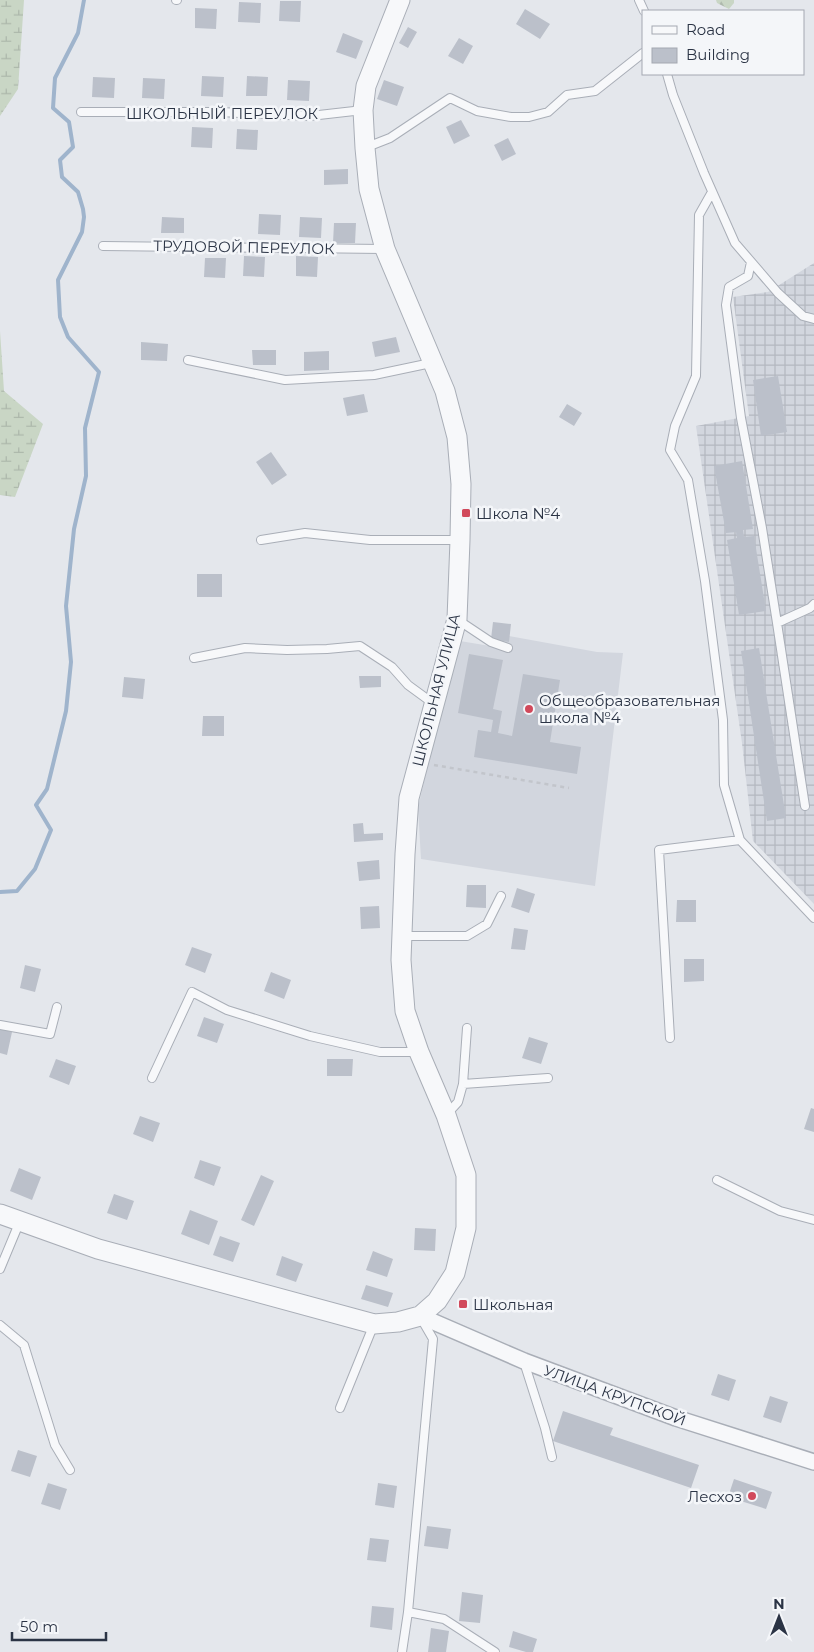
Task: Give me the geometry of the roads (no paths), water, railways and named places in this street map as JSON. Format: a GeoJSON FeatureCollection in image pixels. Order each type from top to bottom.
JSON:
{"type":"FeatureCollection","features":[{"type":"Feature","properties":{"kind":"street","name":"ШКОЛЬНАЯ УЛИЦА"},"geometry":{"type":"LineString","coordinates":[[400,0],[366,86],[363,110],[369,189],[385,249],[445,391],[457,437],[461,484],[457,619],[417,762],[409,798],[400,960],[405,1011],[419,1052],[446,1115],[466,1175],[466,1228],[455,1273],[438,1301],[420,1316]]}},
{"type":"Feature","properties":{"kind":"street"},"geometry":{"type":"LineString","coordinates":[[0,1214],[98,1249],[374,1324],[398,1322],[420,1316]]}},
{"type":"Feature","properties":{"kind":"street","name":"УЛИЦА КРУПСКОЙ"},"geometry":{"type":"LineString","coordinates":[[420,1316],[524,1361],[676,1418],[814,1462]]}},
{"type":"Feature","properties":{"kind":"lane"},"geometry":{"type":"LineString","coordinates":[[365,148],[390,138],[450,98],[477,111],[511,117],[529,117],[548,112],[567,95],[596,91],[642,54]]}},
{"type":"Feature","properties":{"kind":"lane"},"geometry":{"type":"LineString","coordinates":[[667,75],[673,95],[734,243],[778,293],[803,316],[814,319]]}},
{"type":"Feature","properties":{"kind":"lane","name":"ШКОЛЬНЫЙ ПЕРЕУЛОК"},"geometry":{"type":"LineString","coordinates":[[81,112],[219,112],[310,116],[363,110]]}},
{"type":"Feature","properties":{"kind":"lane"},"geometry":{"type":"LineString","coordinates":[[712,192],[698,215],[696,376],[675,426],[670,450],[688,480],[705,581],[723,720],[724,785],[740,840],[814,918]]}},
{"type":"Feature","properties":{"kind":"lane","name":"ТРУДОВОЙ ПЕРЕУЛОК"},"geometry":{"type":"LineString","coordinates":[[103,246],[385,249]]}},
{"type":"Feature","properties":{"kind":"lane"},"geometry":{"type":"LineString","coordinates":[[751,262],[748,276],[728,287],[726,305],[741,418],[762,528],[805,806]]}},
{"type":"Feature","properties":{"kind":"lane"},"geometry":{"type":"LineString","coordinates":[[188,360],[286,380],[374,375],[433,362]]}},
{"type":"Feature","properties":{"kind":"lane"},"geometry":{"type":"LineString","coordinates":[[261,540],[305,532],[370,540],[460,540]]}},
{"type":"Feature","properties":{"kind":"lane"},"geometry":{"type":"LineString","coordinates":[[777,623],[810,608],[814,604]]}},
{"type":"Feature","properties":{"kind":"lane"},"geometry":{"type":"LineString","coordinates":[[457,619],[491,642],[508,648]]}},
{"type":"Feature","properties":{"kind":"lane"},"geometry":{"type":"LineString","coordinates":[[194,658],[245,648],[287,650],[360,646],[392,667],[408,685],[434,704]]}},
{"type":"Feature","properties":{"kind":"lane"},"geometry":{"type":"LineString","coordinates":[[670,1038],[660,850],[740,840]]}},
{"type":"Feature","properties":{"kind":"lane"},"geometry":{"type":"LineString","coordinates":[[402,936],[467,936],[487,924],[501,896]]}},
{"type":"Feature","properties":{"kind":"lane"},"geometry":{"type":"LineString","coordinates":[[152,1078],[192,992],[227,1010],[310,1036],[380,1052],[419,1052]]}},
{"type":"Feature","properties":{"kind":"lane"},"geometry":{"type":"LineString","coordinates":[[0,1025],[50,1034],[57,1007]]}},
{"type":"Feature","properties":{"kind":"lane"},"geometry":{"type":"LineString","coordinates":[[446,1115],[458,1102],[463,1084],[467,1028]]}},
{"type":"Feature","properties":{"kind":"lane"},"geometry":{"type":"LineString","coordinates":[[463,1084],[548,1078]]}},
{"type":"Feature","properties":{"kind":"lane"},"geometry":{"type":"LineString","coordinates":[[717,1180],[780,1211],[814,1220]]}},
{"type":"Feature","properties":{"kind":"lane"},"geometry":{"type":"LineString","coordinates":[[0,1269],[20,1221]]}},
{"type":"Feature","properties":{"kind":"lane"},"geometry":{"type":"LineString","coordinates":[[402,1652],[408,1612],[433,1339],[420,1316]]}},
{"type":"Feature","properties":{"kind":"lane"},"geometry":{"type":"LineString","coordinates":[[340,1408],[374,1324]]}},
{"type":"Feature","properties":{"kind":"lane"},"geometry":{"type":"LineString","coordinates":[[0,1325],[24,1345],[54,1445],[70,1470]]}},
{"type":"Feature","properties":{"kind":"lane"},"geometry":{"type":"LineString","coordinates":[[524,1361],[552,1457]]}},
{"type":"Feature","properties":{"kind":"lane"},"geometry":{"type":"LineString","coordinates":[[408,1612],[444,1619],[495,1652]]}},
{"type":"Feature","properties":{"kind":"waterway"},"geometry":{"type":"LineString","coordinates":[[0,892],[17,891],[35,869],[51,830],[36,805],[47,789],[66,711],[71,662],[66,606],[74,529],[86,476],[85,428],[99,372],[68,337],[60,317],[58,280],[82,232],[84,217],[78,192],[62,177],[60,160],[73,147],[69,122],[53,108],[55,78],[78,33],[84,0]]}},
{"type":"Feature","properties":{"kind":"place","name":"Школа №4"},"geometry":{"type":"Point","coordinates":[466,513]}},
{"type":"Feature","properties":{"kind":"place","name":"Общеобразовательная школа №4"},"geometry":{"type":"Point","coordinates":[529,709]}},
{"type":"Feature","properties":{"kind":"place","name":"Школьная"},"geometry":{"type":"Point","coordinates":[463,1304]}},
{"type":"Feature","properties":{"kind":"place","name":"Лесхоз"},"geometry":{"type":"Point","coordinates":[752,1496]}}]}
